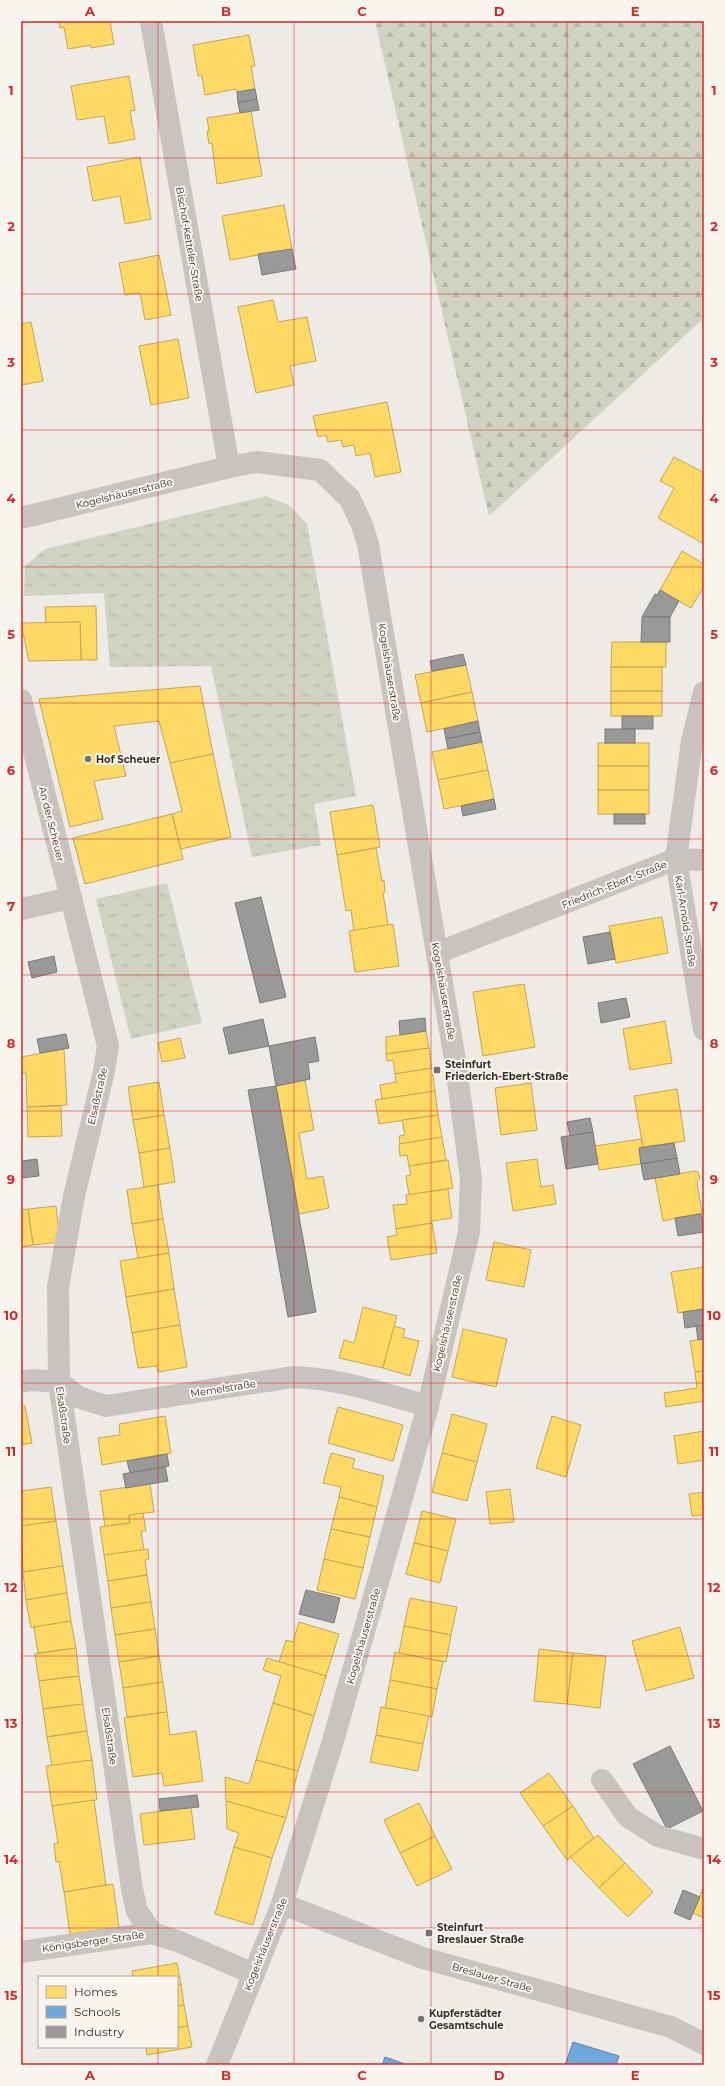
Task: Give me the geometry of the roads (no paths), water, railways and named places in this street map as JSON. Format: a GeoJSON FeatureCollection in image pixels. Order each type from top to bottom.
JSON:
{"type":"FeatureCollection","features":[{"type":"Feature","properties":{"kind":"street","name":"Bischof-Ketteler-Straße"},"geometry":{"type":"LineString","coordinates":[[151,21],[229,467]]}},
{"type":"Feature","properties":{"kind":"street","name":"Kogelshäuserstraße"},"geometry":{"type":"LineString","coordinates":[[21,518],[229,467],[257,462],[320,470],[350,499],[362,524],[368,544],[456,1066],[471,1179],[469,1232],[428,1406],[333,1741],[282,1904],[217,2065]]}},
{"type":"Feature","properties":{"kind":"street","name":"Friedrich-Ebert-Straße"},"geometry":{"type":"LineString","coordinates":[[437,953],[676,859],[692,741],[704,692]]}},
{"type":"Feature","properties":{"kind":"street","name":"An der Scheuer"},"geometry":{"type":"LineString","coordinates":[[21,700],[71,898]]}},
{"type":"Feature","properties":{"kind":"street"},"geometry":{"type":"LineString","coordinates":[[676,859],[704,860]]}},
{"type":"Feature","properties":{"kind":"street","name":"Karl-Arnold-Straße"},"geometry":{"type":"LineString","coordinates":[[676,859],[704,1030]]}},
{"type":"Feature","properties":{"kind":"street"},"geometry":{"type":"LineString","coordinates":[[21,909],[71,898]]}},
{"type":"Feature","properties":{"kind":"street","name":"Elsaßstraße"},"geometry":{"type":"LineString","coordinates":[[71,898],[108,1046],[104,1071],[74,1196],[58,1287],[59,1382],[132,1889],[137,1911],[152,1933]]}},
{"type":"Feature","properties":{"kind":"street","name":"Memelstraße"},"geometry":{"type":"LineString","coordinates":[[59,1382],[78,1396],[106,1406],[293,1377],[314,1377],[345,1383],[428,1406]]}},
{"type":"Feature","properties":{"kind":"street"},"geometry":{"type":"LineString","coordinates":[[21,1382],[31,1380],[59,1382]]}},
{"type":"Feature","properties":{"kind":"street"},"geometry":{"type":"LineString","coordinates":[[602,1780],[628,1817],[658,1836],[704,1849]]}},
{"type":"Feature","properties":{"kind":"street","name":"Breslauer Straße"},"geometry":{"type":"LineString","coordinates":[[282,1904],[423,1958],[671,2026],[704,2044]]}},
{"type":"Feature","properties":{"kind":"street","name":"Königsberger Straße"},"geometry":{"type":"LineString","coordinates":[[21,1952],[152,1933],[180,1942],[254,1974]]}},
{"type":"Feature","properties":{"kind":"place","name":"Hof Scheuer"},"geometry":{"type":"Point","coordinates":[88,759]}},
{"type":"Feature","properties":{"kind":"place","name":"Steinfurt Friederich-Ebert-Straße"},"geometry":{"type":"Point","coordinates":[437,1070]}},
{"type":"Feature","properties":{"kind":"place","name":"Steinfurt Breslauer Straße"},"geometry":{"type":"Point","coordinates":[429,1933]}},
{"type":"Feature","properties":{"kind":"place","name":"Kupferstädter Gesamtschule"},"geometry":{"type":"Point","coordinates":[421,2019]}}]}
